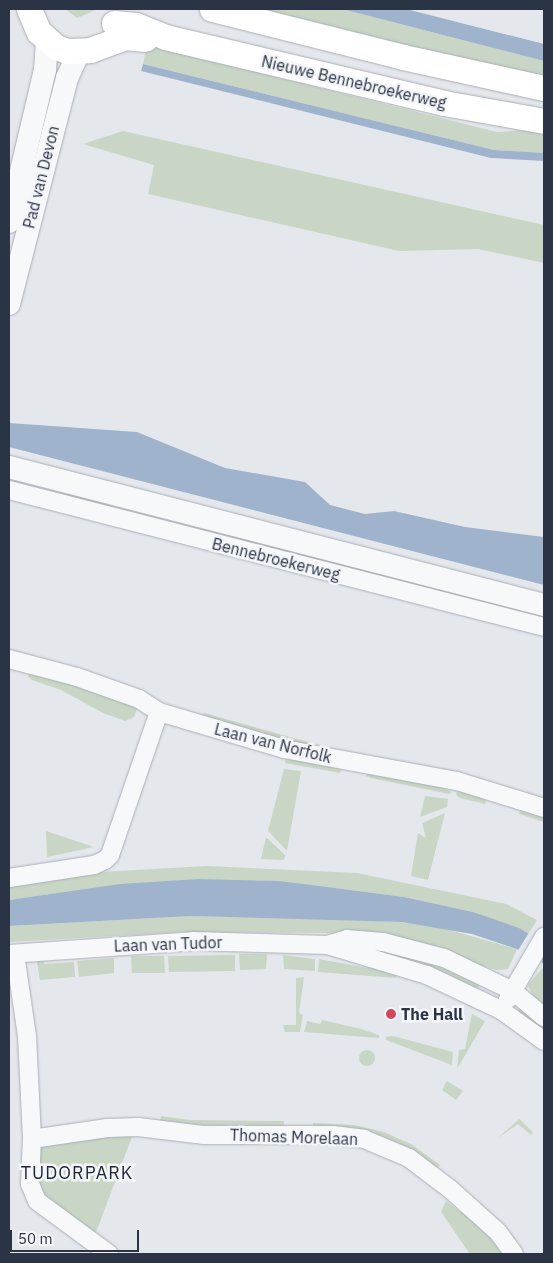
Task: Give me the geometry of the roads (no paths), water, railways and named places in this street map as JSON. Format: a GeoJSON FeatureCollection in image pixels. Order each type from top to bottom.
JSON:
{"type":"FeatureCollection","features":[{"type":"Feature","properties":{"kind":"main road"},"geometry":{"type":"LineString","coordinates":[[31,9],[47,40],[56,47],[82,45],[101,47],[117,24]]}},
{"type":"Feature","properties":{"kind":"main road"},"geometry":{"type":"LineString","coordinates":[[31,9],[48,22],[59,34],[74,39],[82,45]]}},
{"type":"Feature","properties":{"kind":"main road"},"geometry":{"type":"LineString","coordinates":[[212,9],[403,58],[544,88]]}},
{"type":"Feature","properties":{"kind":"main road","name":"Nieuwe Bennebroekerweg"},"geometry":{"type":"LineString","coordinates":[[117,24],[444,103],[544,122]]}},
{"type":"Feature","properties":{"kind":"street","name":"Pad van Devon"},"geometry":{"type":"LineString","coordinates":[[9,222],[45,70],[47,40]]}},
{"type":"Feature","properties":{"kind":"street","name":"Pad van Devon"},"geometry":{"type":"LineString","coordinates":[[9,304],[67,78],[82,45]]}},
{"type":"Feature","properties":{"kind":"street","name":"Bennebroekerweg"},"geometry":{"type":"LineString","coordinates":[[9,468],[544,605]]}},
{"type":"Feature","properties":{"kind":"street","name":"Bennebroekerweg"},"geometry":{"type":"LineString","coordinates":[[9,490],[544,627]]}},
{"type":"Feature","properties":{"kind":"street","name":"Laan van Norfolk"},"geometry":{"type":"LineString","coordinates":[[9,659],[77,677],[139,699],[159,712],[284,749],[457,781],[544,808]]}},
{"type":"Feature","properties":{"kind":"street"},"geometry":{"type":"LineString","coordinates":[[9,878],[94,866],[105,860],[110,854],[159,712]]}},
{"type":"Feature","properties":{"kind":"street"},"geometry":{"type":"LineString","coordinates":[[501,1010],[544,937]]}},
{"type":"Feature","properties":{"kind":"street","name":"Laan van Tudor"},"geometry":{"type":"LineString","coordinates":[[327,945],[347,939],[416,949],[487,976],[513,991],[544,1017]]}},
{"type":"Feature","properties":{"kind":"street","name":"Laan van Tudor"},"geometry":{"type":"LineString","coordinates":[[12,954],[193,942],[327,945],[428,975],[501,1010],[544,1041]]}},
{"type":"Feature","properties":{"kind":"street"},"geometry":{"type":"LineString","coordinates":[[12,954],[27,1036],[32,1139],[30,1184],[37,1201],[109,1254]]}},
{"type":"Feature","properties":{"kind":"street","name":"Thomas Morelaan"},"geometry":{"type":"LineString","coordinates":[[32,1139],[107,1128],[138,1127],[203,1135],[333,1135],[364,1138],[409,1158],[450,1189],[498,1232],[514,1254]]}},
{"type":"Feature","properties":{"kind":"water"},"geometry":{"type":"Polygon","coordinates":[[[342,9],[406,9],[544,44],[544,61],[342,9]]]}},
{"type":"Feature","properties":{"kind":"water"},"geometry":{"type":"Polygon","coordinates":[[[143,64],[494,150],[544,153],[544,161],[491,158],[141,71],[143,64]]]}},
{"type":"Feature","properties":{"kind":"water"},"geometry":{"type":"Polygon","coordinates":[[[9,423],[137,432],[225,468],[305,482],[330,505],[365,514],[394,511],[465,527],[544,537],[544,585],[9,447],[9,423]]]}},
{"type":"Feature","properties":{"kind":"water"},"geometry":{"type":"Polygon","coordinates":[[[198,879],[279,881],[404,897],[473,912],[519,928],[544,942],[544,964],[517,949],[472,934],[402,922],[191,916],[9,926],[9,900],[120,884],[198,879]]]}},
{"type":"Feature","properties":{"kind":"place","name":"The Hall"},"geometry":{"type":"Point","coordinates":[391,1014]}},
{"type":"Feature","properties":{"kind":"district","name":"TUDORPARK"},"geometry":{"type":"Point","coordinates":[77,1173]}}]}
